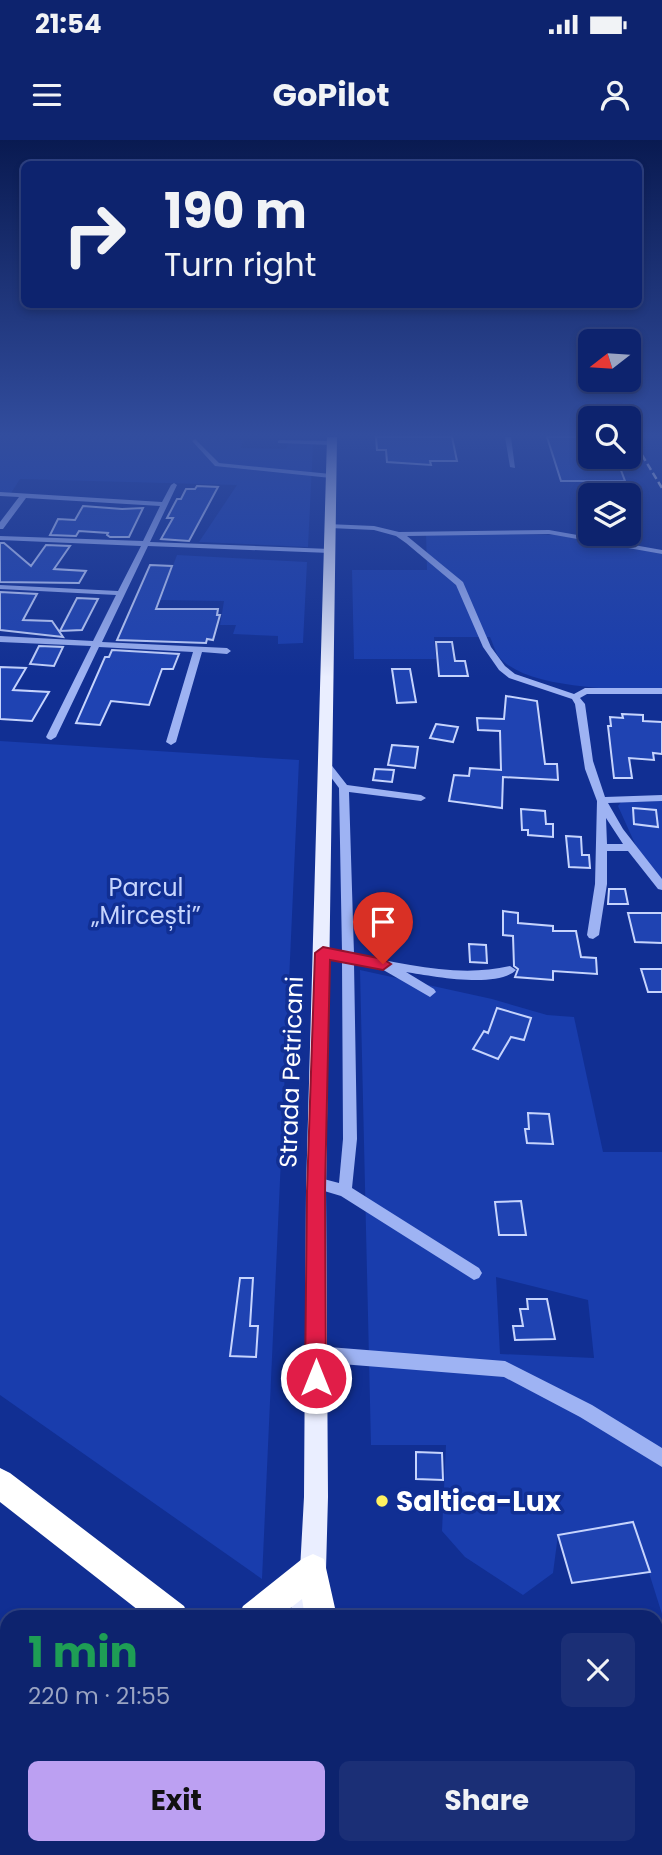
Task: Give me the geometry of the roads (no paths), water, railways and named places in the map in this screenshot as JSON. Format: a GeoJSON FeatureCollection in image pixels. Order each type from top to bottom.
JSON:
{"type":"FeatureCollection","features":[{"type":"Feature","properties":{"kind":"highway"},"geometry":{"type":"LineString","coordinates":[[0,1483],[164,1610]]}},
{"type":"Feature","properties":{"kind":"highway"},"geometry":{"type":"LineString","coordinates":[[263,1610],[313,1570],[320,1610]]}},
{"type":"Feature","properties":{"kind":"main road","name":"Strada Petricani"},"geometry":{"type":"LineString","coordinates":[[304,1610],[313,1570],[316,1183],[323,953],[330,517]]}},
{"type":"Feature","properties":{"kind":"street"},"geometry":{"type":"LineString","coordinates":[[51,737],[159,517]]}},
{"type":"Feature","properties":{"kind":"street"},"geometry":{"type":"LineString","coordinates":[[330,526],[374,528],[399,534],[549,532],[662,552]]}},
{"type":"Feature","properties":{"kind":"street"},"geometry":{"type":"LineString","coordinates":[[399,534],[460,584],[487,647],[502,668],[512,676],[575,697],[580,704],[591,771],[602,800],[630,848],[662,886]]}},
{"type":"Feature","properties":{"kind":"street"},"geometry":{"type":"LineString","coordinates":[[0,538],[330,551]]}},
{"type":"Feature","properties":{"kind":"street"},"geometry":{"type":"LineString","coordinates":[[0,587],[120,593]]}},
{"type":"Feature","properties":{"kind":"street"},"geometry":{"type":"LineString","coordinates":[[0,639],[227,651]]}},
{"type":"Feature","properties":{"kind":"street"},"geometry":{"type":"LineString","coordinates":[[171,742],[198,650]]}},
{"type":"Feature","properties":{"kind":"street"},"geometry":{"type":"LineString","coordinates":[[575,697],[585,691],[662,691]]}},
{"type":"Feature","properties":{"kind":"street"},"geometry":{"type":"LineString","coordinates":[[326,764],[344,788],[350,1139],[345,1191]]}},
{"type":"Feature","properties":{"kind":"street"},"geometry":{"type":"LineString","coordinates":[[602,800],[662,798]]}},
{"type":"Feature","properties":{"kind":"street"},"geometry":{"type":"LineString","coordinates":[[593,935],[601,887],[602,848],[599,831],[602,800]]}},
{"type":"Feature","properties":{"kind":"street"},"geometry":{"type":"LineString","coordinates":[[602,848],[630,848]]}},
{"type":"Feature","properties":{"kind":"street"},"geometry":{"type":"LineString","coordinates":[[323,953],[383,964],[473,975],[490,976],[510,970]]}},
{"type":"Feature","properties":{"kind":"street"},"geometry":{"type":"LineString","coordinates":[[383,964],[430,992]]}},
{"type":"Feature","properties":{"kind":"street"},"geometry":{"type":"LineString","coordinates":[[316,1183],[345,1191],[474,1273]]}},
{"type":"Feature","properties":{"kind":"lane"},"geometry":{"type":"LineString","coordinates":[[344,788],[421,798]]}},
{"type":"Feature","properties":{"kind":"lane"},"geometry":{"type":"LineString","coordinates":[[316,1354],[505,1369],[586,1411],[662,1458]]}},
{"type":"Feature","properties":{"kind":"place","name":"Saltica-Lux"},"geometry":{"type":"Point","coordinates":[382,1501]}},
{"type":"Feature","properties":{"kind":"park label","name":"Parcul „Mircești”"},"geometry":{"type":"Point","coordinates":[146,901]}}]}
